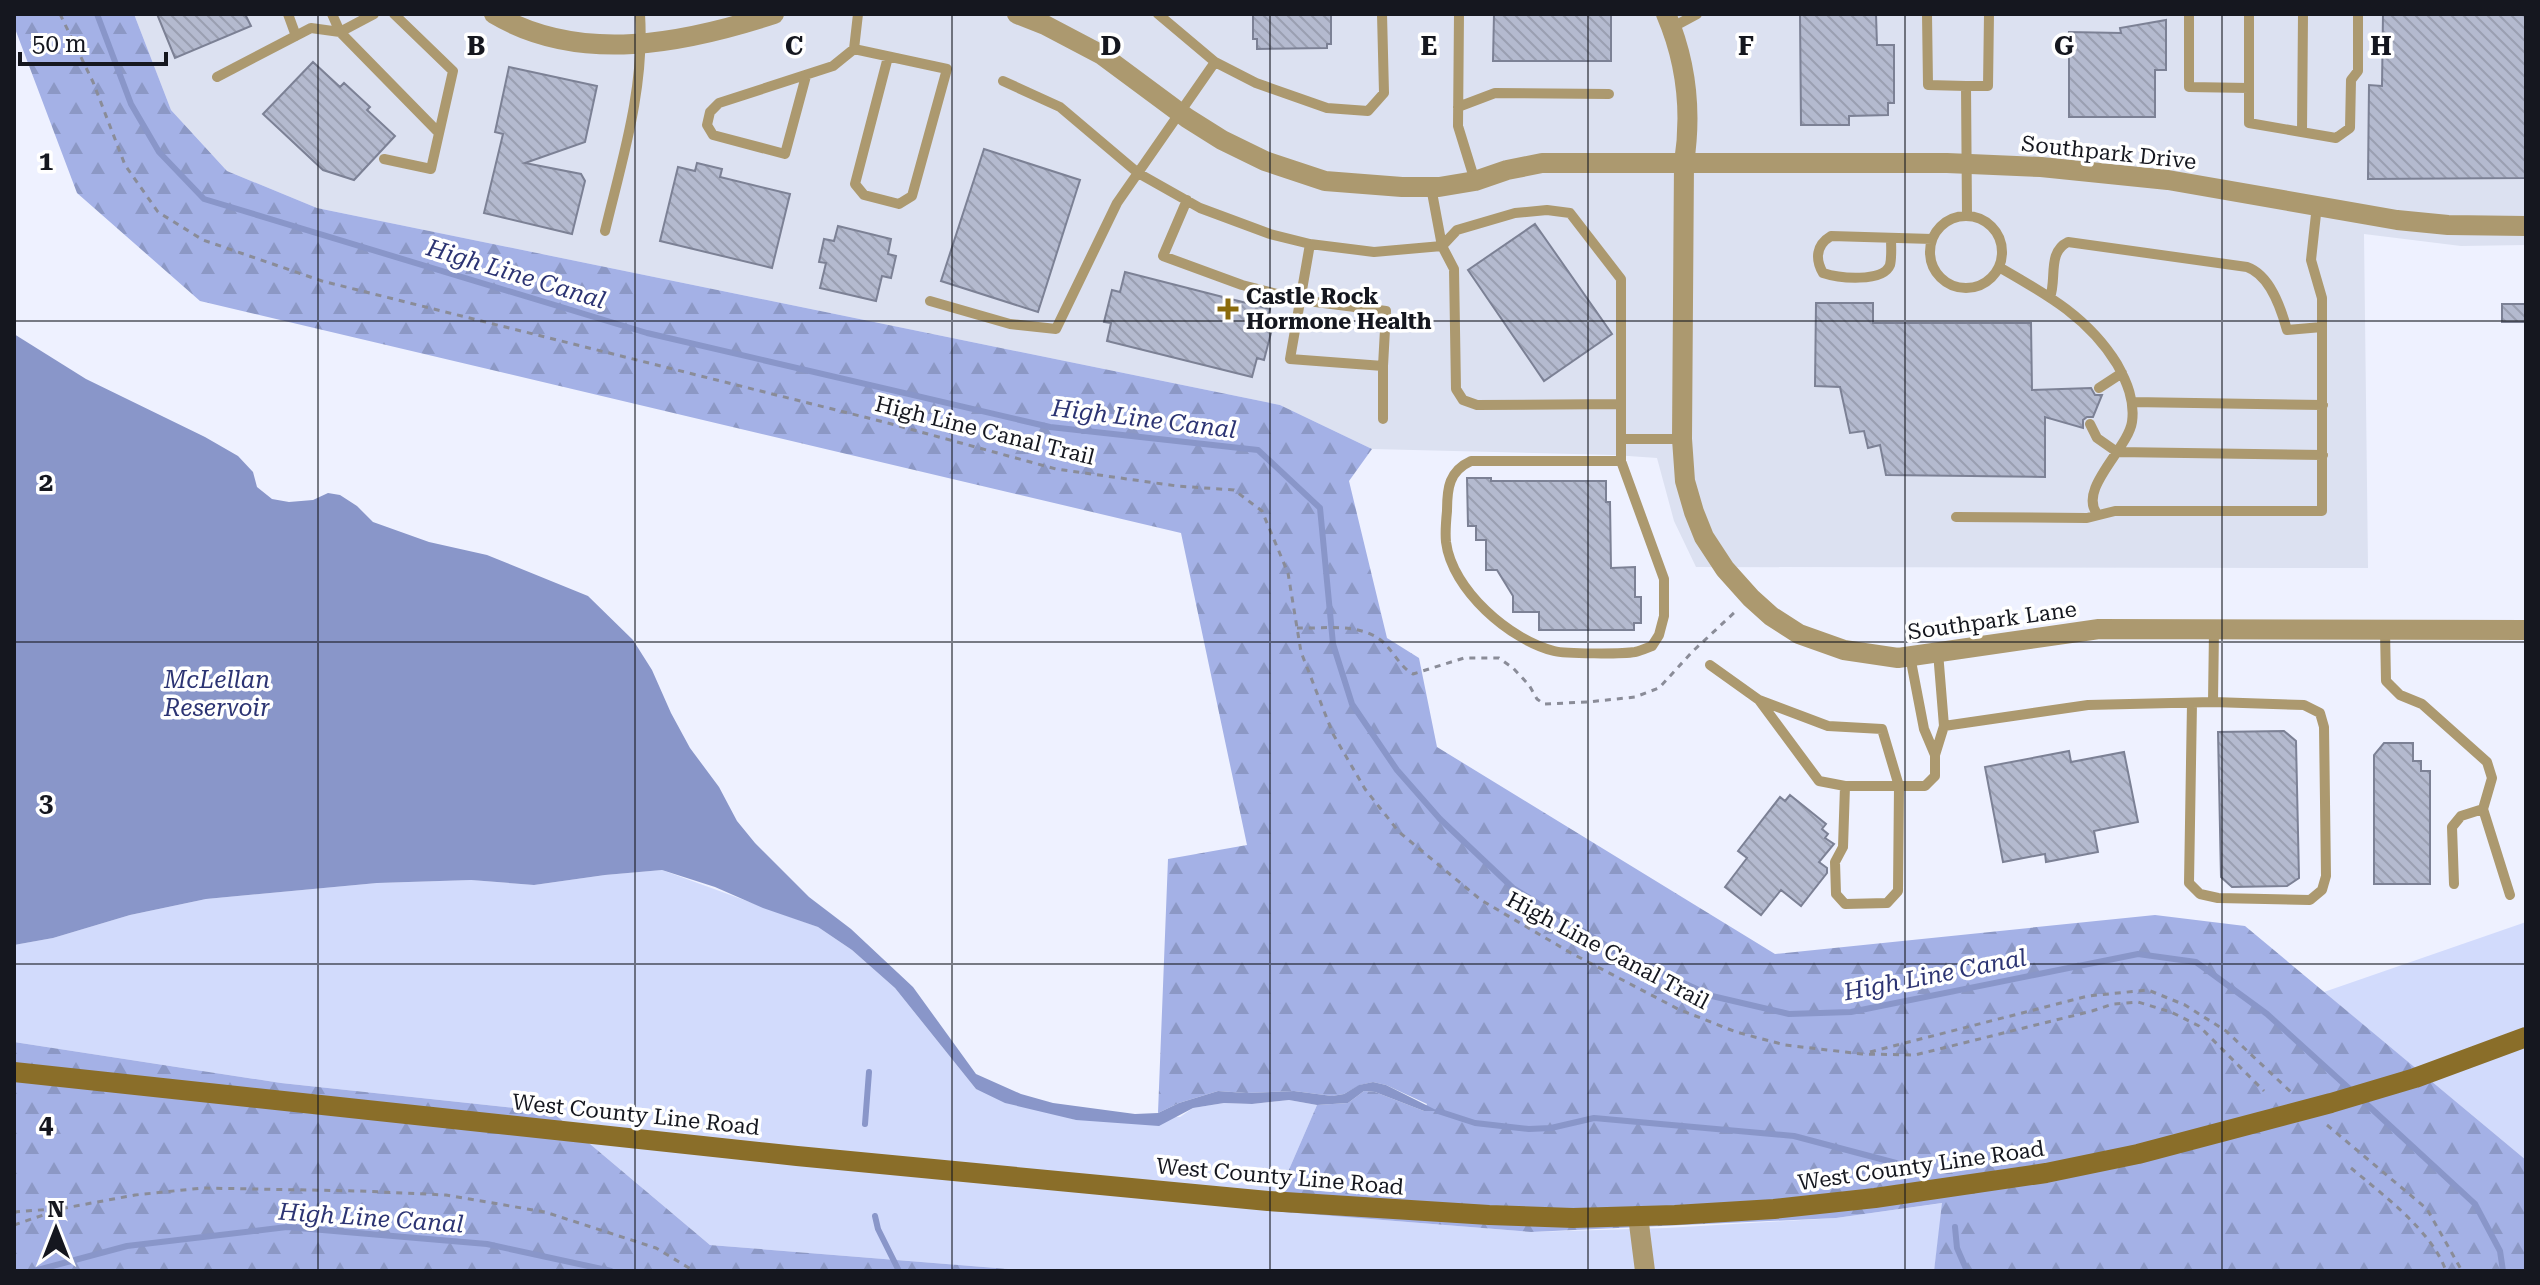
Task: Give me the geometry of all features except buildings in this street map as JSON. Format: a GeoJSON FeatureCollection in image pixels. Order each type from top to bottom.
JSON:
{"type":"FeatureCollection","features":[{"type":"Feature","properties":{"kind":"main road","name":"West County Line Road"},"geometry":{"type":"LineString","coordinates":[[14,1072],[797,1156],[1253,1199],[1573,1218],[1788,1208],[2046,1173],[2138,1154],[2331,1103],[2415,1078],[2526,1037]]}},
{"type":"Feature","properties":{"kind":"street"},"geometry":{"type":"LineString","coordinates":[[494,14],[550,37],[582,44],[642,43],[696,37],[774,14]]}},
{"type":"Feature","properties":{"kind":"street","name":"Southpark Drive"},"geometry":{"type":"LineString","coordinates":[[1017,14],[1059,31],[1102,55],[1180,114],[1231,144],[1265,161],[1325,181],[1431,187],[1475,181],[1542,163],[1968,164],[2041,167],[2168,180],[2397,220],[2448,225],[2526,226]]}},
{"type":"Feature","properties":{"kind":"street","name":"Southpark Lane"},"geometry":{"type":"LineString","coordinates":[[1669,21],[1688,89],[1689,127],[1684,163],[1682,439],[1685,481],[1704,537],[1725,569],[1771,616],[1799,634],[1844,650],[1898,658],[2099,629],[2526,630]]}},
{"type":"Feature","properties":{"kind":"street"},"geometry":{"type":"LineString","coordinates":[[1638,1216],[1645,1271]]}},
{"type":"Feature","properties":{"kind":"lane"},"geometry":{"type":"LineString","coordinates":[[288,14],[296,36]]}},
{"type":"Feature","properties":{"kind":"lane"},"geometry":{"type":"LineString","coordinates":[[332,14],[340,32],[439,133]]}},
{"type":"Feature","properties":{"kind":"lane"},"geometry":{"type":"LineString","coordinates":[[217,77],[311,28],[340,32],[374,14]]}},
{"type":"Feature","properties":{"kind":"lane"},"geometry":{"type":"LineString","coordinates":[[384,159],[431,169],[453,71],[394,14]]}},
{"type":"Feature","properties":{"kind":"lane"},"geometry":{"type":"LineString","coordinates":[[605,231],[637,94],[642,43],[640,14]]}},
{"type":"Feature","properties":{"kind":"lane"},"geometry":{"type":"LineString","coordinates":[[806,76],[785,154],[713,135],[707,125],[710,112],[719,103],[833,66],[854,49],[858,14]]}},
{"type":"Feature","properties":{"kind":"lane"},"geometry":{"type":"LineString","coordinates":[[1158,14],[1215,62],[1256,83],[1327,108],[1368,111],[1384,93],[1382,14]]}},
{"type":"Feature","properties":{"kind":"lane"},"geometry":{"type":"LineString","coordinates":[[1459,14],[1458,126],[1475,181]]}},
{"type":"Feature","properties":{"kind":"lane"},"geometry":{"type":"LineString","coordinates":[[1669,21],[1697,14]]}},
{"type":"Feature","properties":{"kind":"lane"},"geometry":{"type":"LineString","coordinates":[[1927,14],[1928,85],[1966,86],[1988,86],[1989,14]]}},
{"type":"Feature","properties":{"kind":"lane"},"geometry":{"type":"LineString","coordinates":[[2189,14],[2189,87],[2249,88]]}},
{"type":"Feature","properties":{"kind":"lane"},"geometry":{"type":"LineString","coordinates":[[2249,14],[2249,123],[2336,138],[2350,128],[2351,80],[2358,71],[2358,14]]}},
{"type":"Feature","properties":{"kind":"lane"},"geometry":{"type":"LineString","coordinates":[[2302,132],[2303,14]]}},
{"type":"Feature","properties":{"kind":"lane"},"geometry":{"type":"LineString","coordinates":[[854,49],[947,69],[912,196],[899,204],[864,195],[855,184],[888,57]]}},
{"type":"Feature","properties":{"kind":"lane"},"geometry":{"type":"LineString","coordinates":[[930,301],[1010,324],[1056,329],[1117,203],[1215,62]]}},
{"type":"Feature","properties":{"kind":"lane"},"geometry":{"type":"LineString","coordinates":[[1003,81],[1060,107],[1138,173],[1200,208],[1270,234],[1310,244],[1374,252],[1442,246],[1457,230],[1515,213],[1547,210],[1570,213],[1621,279],[1621,461],[1664,579],[1664,616],[1659,635],[1652,646],[1634,652],[1555,652],[1529,640],[1477,604],[1450,557],[1446,542],[1447,491],[1458,467],[1471,461],[1621,461]]}},
{"type":"Feature","properties":{"kind":"lane"},"geometry":{"type":"LineString","coordinates":[[1966,86],[1967,215]]}},
{"type":"Feature","properties":{"kind":"lane"},"geometry":{"type":"LineString","coordinates":[[1458,107],[1495,93],[1609,94]]}},
{"type":"Feature","properties":{"kind":"lane"},"geometry":{"type":"LineString","coordinates":[[1431,187],[1442,246],[1454,269],[1456,389],[1463,400],[1477,405],[1621,404]]}},
{"type":"Feature","properties":{"kind":"lane"},"geometry":{"type":"LineString","coordinates":[[1187,200],[1163,256],[1242,285],[1300,300],[1386,311],[1383,419]]}},
{"type":"Feature","properties":{"kind":"lane"},"geometry":{"type":"LineString","coordinates":[[1956,517],[2087,518],[2115,511],[2322,511],[2322,298],[2311,260],[2317,205]]}},
{"type":"Feature","properties":{"kind":"lane"},"geometry":{"type":"LineString","coordinates":[[1967,215],[1989,223],[2002,243],[2002,255],[1993,277],[1971,288],[1958,288],[1938,274],[1930,252],[1932,239],[1946,222],[1967,215]]}},
{"type":"Feature","properties":{"kind":"lane"},"geometry":{"type":"LineString","coordinates":[[1891,238],[1890,265],[1884,273],[1875,277],[1832,276],[1823,273],[1818,263],[1823,241],[1831,236],[1932,239]]}},
{"type":"Feature","properties":{"kind":"lane"},"geometry":{"type":"LineString","coordinates":[[2050,297],[2055,253],[2059,246],[2068,242],[2247,267],[2262,276],[2281,310],[2287,330],[2322,327]]}},
{"type":"Feature","properties":{"kind":"lane"},"geometry":{"type":"LineString","coordinates":[[1310,244],[1290,359],[1383,366]]}},
{"type":"Feature","properties":{"kind":"lane"},"geometry":{"type":"LineString","coordinates":[[1999,267],[2080,318],[2103,342],[2130,390],[2132,423],[2093,495],[2094,511],[2098,515]]}},
{"type":"Feature","properties":{"kind":"lane"},"geometry":{"type":"LineString","coordinates":[[2099,388],[2122,373]]}},
{"type":"Feature","properties":{"kind":"lane"},"geometry":{"type":"LineString","coordinates":[[2132,402],[2323,405]]}},
{"type":"Feature","properties":{"kind":"lane"},"geometry":{"type":"LineString","coordinates":[[2090,424],[2097,438],[2117,452],[2323,455]]}},
{"type":"Feature","properties":{"kind":"lane"},"geometry":{"type":"LineString","coordinates":[[1621,439],[1682,439]]}},
{"type":"Feature","properties":{"kind":"lane"},"geometry":{"type":"LineString","coordinates":[[2213,702],[2214,630]]}},
{"type":"Feature","properties":{"kind":"lane"},"geometry":{"type":"LineString","coordinates":[[2385,630],[2386,681],[2400,695],[2422,704],[2487,762],[2492,778],[2483,809],[2510,895]]}},
{"type":"Feature","properties":{"kind":"lane"},"geometry":{"type":"LineString","coordinates":[[1759,700],[1819,781],[1845,786],[1925,786],[1935,776],[1935,755],[1944,726],[1938,652]]}},
{"type":"Feature","properties":{"kind":"lane"},"geometry":{"type":"LineString","coordinates":[[1910,656],[1924,729],[1935,755]]}},
{"type":"Feature","properties":{"kind":"lane"},"geometry":{"type":"LineString","coordinates":[[1710,665],[1759,700],[1828,726],[1882,729],[1899,786],[1898,891],[1887,903],[1845,904],[1836,894],[1835,862],[1843,847],[1845,786]]}},
{"type":"Feature","properties":{"kind":"lane"},"geometry":{"type":"LineString","coordinates":[[1944,726],[2088,705],[2213,702],[2304,705],[2320,713],[2324,727],[2326,876],[2322,890],[2310,900],[2218,898],[2200,894],[2189,883],[2192,703]]}},
{"type":"Feature","properties":{"kind":"lane"},"geometry":{"type":"LineString","coordinates":[[2454,884],[2452,827],[2461,816],[2483,809]]}},
{"type":"Feature","properties":{"kind":"path","name":"High Line Canal Trail"},"geometry":{"type":"LineString","coordinates":[[60,14],[93,82],[125,165],[158,212],[203,240],[322,281],[884,422],[1056,469],[1177,486],[1234,490],[1262,511],[1288,573],[1301,652],[1333,734],[1365,789],[1399,832],[1481,900],[1571,953],[1678,1009],[1736,1032],[1785,1045],[1862,1054],[1915,1055],[2113,1004],[2138,1002],[2171,1012],[2199,1026],[2264,1091]]}},
{"type":"Feature","properties":{"kind":"path"},"geometry":{"type":"LineString","coordinates":[[1297,628],[1341,628]]}},
{"type":"Feature","properties":{"kind":"path"},"geometry":{"type":"LineString","coordinates":[[1862,1054],[2088,996],[2148,990],[2185,1005],[2226,1031],[2355,1151],[2427,1209],[2462,1271]]}},
{"type":"Feature","properties":{"kind":"path"},"geometry":{"type":"LineString","coordinates":[[2351,1168],[2401,1211],[2427,1240],[2446,1271]]}},
{"type":"Feature","properties":{"kind":"path"},"geometry":{"type":"LineString","coordinates":[[14,1212],[65,1208],[135,1195],[202,1188],[446,1195],[545,1212],[656,1248],[694,1271]]}},
{"type":"Feature","properties":{"kind":"path"},"geometry":{"type":"LineString","coordinates":[[14,1225],[65,1208]]}},
{"type":"Feature","properties":{"kind":"shaded area"},"geometry":{"type":"Polygon","coordinates":[[[134,14],[2526,14],[2526,245],[2461,246],[2364,234],[2368,568],[1696,567],[1674,521],[1657,458],[1372,449],[1280,405],[317,208],[227,171],[171,110],[134,14]]]}},
{"type":"Feature","properties":{"kind":"shaded area"},"geometry":{"type":"Polygon","coordinates":[[[662,870],[818,927],[852,950],[895,988],[976,1089],[1076,1120],[1180,1117],[1193,1108],[1224,1103],[1289,1100],[1317,1105],[1271,1211],[1531,1232],[1836,1218],[1943,1203],[1934,1271],[1033,1271],[710,1245],[552,1112],[281,1083],[14,1042],[14,945],[206,899],[377,883],[471,880],[534,885],[662,870]]]}},
{"type":"Feature","properties":{"kind":"shaded area"},"geometry":{"type":"Polygon","coordinates":[[[2526,922],[2526,1160],[2324,992],[2526,922]]]}},
{"type":"Feature","properties":{"kind":"green space"},"geometry":{"type":"Polygon","coordinates":[[[14,14],[134,14],[171,110],[227,171],[317,208],[1280,405],[1372,449],[1349,481],[1387,638],[1419,658],[1437,747],[1775,954],[2155,915],[2245,926],[2526,1160],[2526,1271],[1934,1271],[1942,1203],[1836,1218],[1531,1232],[1271,1211],[1317,1105],[1348,1103],[1364,1091],[1375,1092],[1424,1111],[1427,1104],[1373,1082],[1332,1096],[1294,1091],[1218,1091],[1158,1113],[1168,859],[1247,845],[1181,533],[200,301],[77,193],[14,26],[14,14]]]}},
{"type":"Feature","properties":{"kind":"green space"},"geometry":{"type":"Polygon","coordinates":[[[14,1042],[281,1083],[552,1112],[710,1245],[1033,1271],[14,1271],[14,1042]]]}},
{"type":"Feature","properties":{"kind":"water","name":"McLellan Reservoir"},"geometry":{"type":"Polygon","coordinates":[[[14,334],[86,379],[238,456],[253,472],[257,487],[272,499],[289,502],[313,500],[328,493],[340,495],[373,522],[429,542],[487,555],[588,596],[633,640],[652,670],[690,748],[719,787],[737,821],[809,897],[851,929],[913,987],[976,1074],[1021,1094],[1053,1103],[1135,1114],[1158,1113],[1218,1091],[1294,1091],[1332,1096],[1373,1082],[1386,1085],[1438,1111],[1424,1111],[1375,1092],[1364,1091],[1348,1103],[1317,1105],[1289,1100],[1224,1103],[1193,1108],[1159,1126],[1076,1120],[1005,1103],[976,1089],[895,988],[852,950],[818,927],[662,870],[534,885],[471,880],[377,883],[206,899],[14,945],[14,334]]]}},
{"type":"Feature","properties":{"kind":"waterway","name":"High Line Canal"},"geometry":{"type":"LineString","coordinates":[[97,14],[131,104],[159,152],[204,199],[647,333],[1050,427],[1258,450],[1320,508],[1333,644],[1352,704],[1397,770],[1440,819],[1513,888],[1620,954],[1712,996],[1789,1014],[1851,1012],[2138,954],[2196,962],[2267,1014],[2353,1092]]}},
{"type":"Feature","properties":{"kind":"waterway"},"geometry":{"type":"LineString","coordinates":[[865,1124],[869,1072]]}},
{"type":"Feature","properties":{"kind":"waterway","name":"High Line Canal"},"geometry":{"type":"LineString","coordinates":[[2361,1099],[2475,1204],[2500,1251],[2503,1271]]}},
{"type":"Feature","properties":{"kind":"waterway"},"geometry":{"type":"LineString","coordinates":[[1438,1111],[1475,1123],[1529,1129],[1551,1128],[1594,1118],[1794,1136],[1913,1170]]}},
{"type":"Feature","properties":{"kind":"waterway"},"geometry":{"type":"LineString","coordinates":[[875,1216],[878,1229],[899,1271]]}},
{"type":"Feature","properties":{"kind":"waterway","name":"High Line Canal"},"geometry":{"type":"LineString","coordinates":[[34,1271],[127,1246],[287,1227],[487,1244],[611,1271]]}},
{"type":"Feature","properties":{"kind":"waterway"},"geometry":{"type":"LineString","coordinates":[[1955,1227],[1957,1248],[1967,1271]]}},
{"type":"Feature","properties":{"kind":"place","name":"Castle Rock Hormone Health"},"geometry":{"type":"Point","coordinates":[1228,309]}}]}
